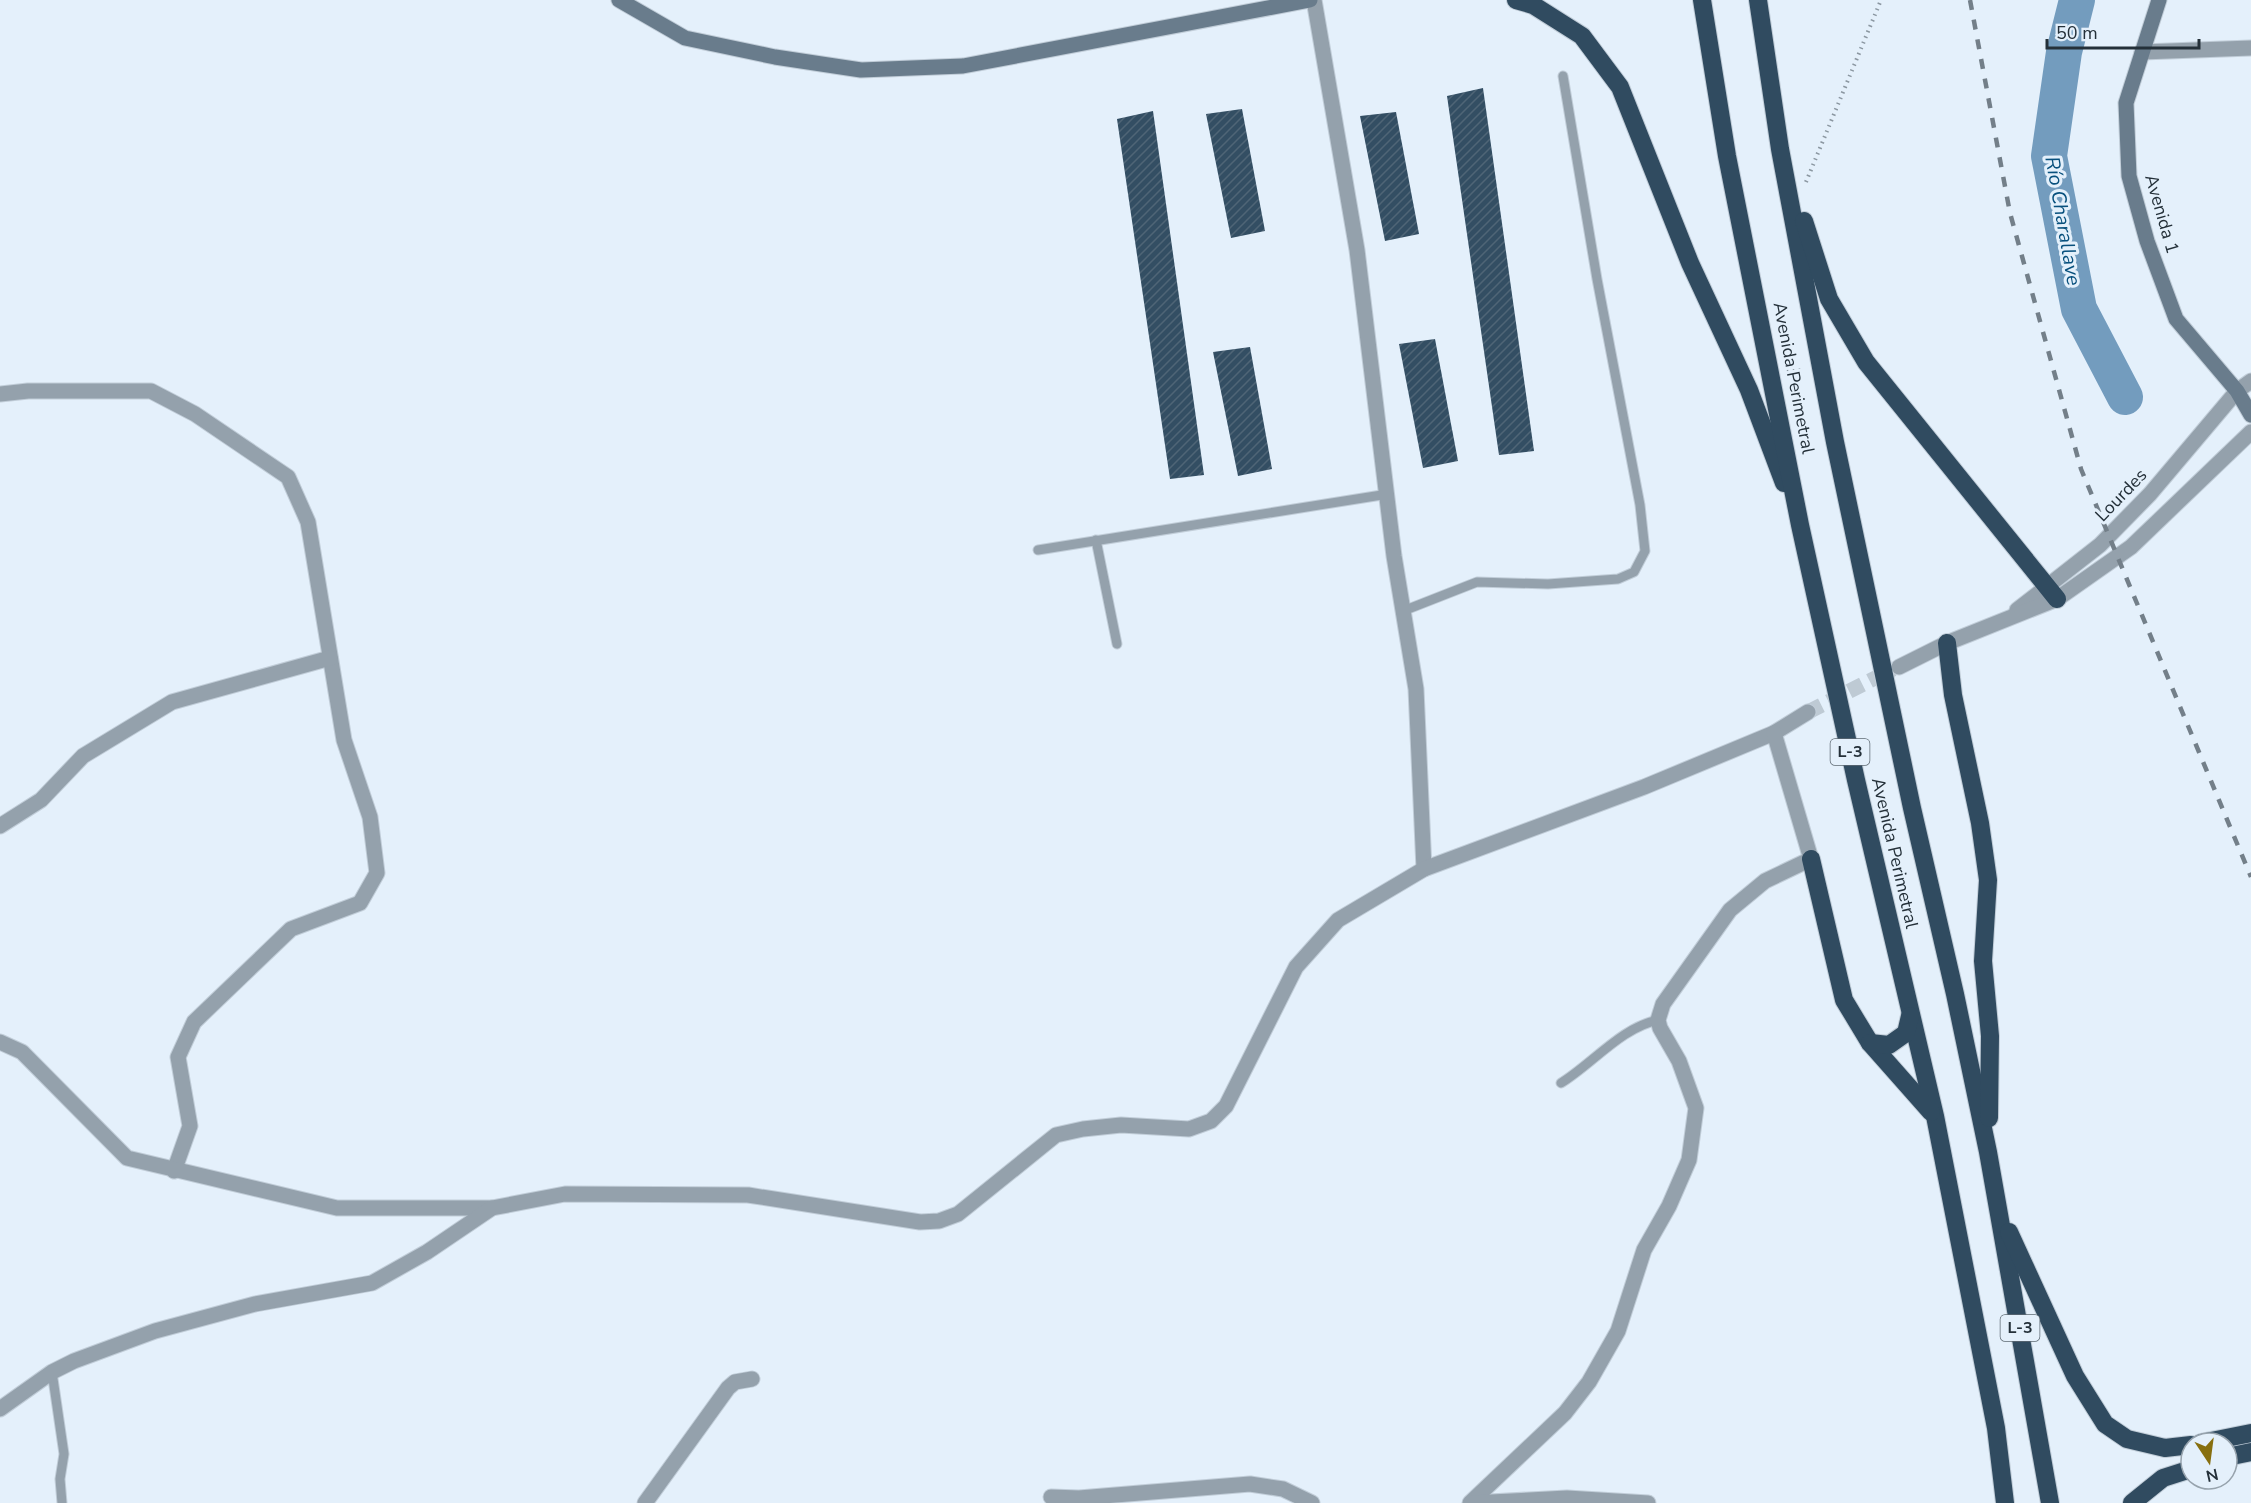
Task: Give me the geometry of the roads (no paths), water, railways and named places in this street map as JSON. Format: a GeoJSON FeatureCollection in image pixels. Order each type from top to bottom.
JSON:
{"type":"FeatureCollection","features":[{"type":"Feature","properties":{"kind":"highway"},"geometry":{"type":"LineString","coordinates":[[1516,0],[1533,5],[1582,36],[1620,87],[1690,262],[1749,390],[1800,525]]}},
{"type":"Feature","properties":{"kind":"highway","name":"Avenida Perimetral"},"geometry":{"type":"LineString","coordinates":[[1702,0],[1727,156],[1800,525],[1910,1016],[1935,1116],[1996,1428],[2006,1503]]}},
{"type":"Feature","properties":{"kind":"highway","name":"Avenida Perimetral"},"geometry":{"type":"LineString","coordinates":[[1758,0],[1780,149],[1838,453],[1912,808],[1955,994],[1988,1152],[2050,1503]]}},
{"type":"Feature","properties":{"kind":"highway"},"geometry":{"type":"LineString","coordinates":[[1780,149],[1829,299],[1866,362],[2052,593]]}},
{"type":"Feature","properties":{"kind":"highway"},"geometry":{"type":"LineString","coordinates":[[1947,643],[1953,695],[1980,823],[1988,880],[1983,961],[1990,1036],[1988,1152]]}},
{"type":"Feature","properties":{"kind":"highway"},"geometry":{"type":"LineString","coordinates":[[1811,859],[1844,1000],[1870,1043],[1935,1116]]}},
{"type":"Feature","properties":{"kind":"highway"},"geometry":{"type":"LineString","coordinates":[[1870,1043],[1889,1045],[1906,1033],[1910,1016]]}},
{"type":"Feature","properties":{"kind":"highway"},"geometry":{"type":"LineString","coordinates":[[1997,1204],[2075,1376],[2105,1424],[2127,1439],[2165,1448],[2179,1446]]}},
{"type":"Feature","properties":{"kind":"highway"},"geometry":{"type":"LineString","coordinates":[[2132,1503],[2163,1478],[2179,1473]]}},
{"type":"Feature","properties":{"kind":"street"},"geometry":{"type":"LineString","coordinates":[[619,0],[685,38],[775,57],[861,70],[963,66],[1312,0],[1357,250],[1403,611],[1416,689],[1424,869]]}},
{"type":"Feature","properties":{"kind":"street","name":"Avenida 1"},"geometry":{"type":"LineString","coordinates":[[2159,0],[2126,103],[2129,176],[2147,241],[2176,319],[2237,391],[2251,415]]}},
{"type":"Feature","properties":{"kind":"street"},"geometry":{"type":"LineString","coordinates":[[2142,52],[2251,48]]}},
{"type":"Feature","properties":{"kind":"street","name":"Lourdes"},"geometry":{"type":"LineString","coordinates":[[2052,593],[2150,494],[2237,391],[2251,381]]}},
{"type":"Feature","properties":{"kind":"street"},"geometry":{"type":"LineString","coordinates":[[0,394],[28,391],[151,391],[195,414],[288,477],[308,522],[344,740],[370,817],[377,873],[360,903],[291,929],[194,1022],[178,1057],[190,1126],[174,1171]]}},
{"type":"Feature","properties":{"kind":"street"},"geometry":{"type":"LineString","coordinates":[[1899,667],[1947,643],[2003,621],[2131,547],[2251,432]]}},
{"type":"Feature","properties":{"kind":"street"},"geometry":{"type":"LineString","coordinates":[[0,826],[41,800],[83,756],[172,702],[330,658]]}},
{"type":"Feature","properties":{"kind":"street"},"geometry":{"type":"LineString","coordinates":[[0,1042],[22,1052],[127,1158],[174,1171],[338,1208],[492,1208],[565,1194],[748,1195],[920,1222],[939,1221],[958,1214],[1056,1135],[1083,1129],[1121,1125],[1189,1129],[1211,1121],[1226,1106],[1296,967],[1338,920],[1424,869],[1644,787],[1774,733],[1808,712]]}},
{"type":"Feature","properties":{"kind":"street"},"geometry":{"type":"LineString","coordinates":[[1472,1503],[1564,1413],[1589,1382],[1618,1331],[1644,1250],[1669,1206],[1689,1160],[1696,1108],[1679,1061],[1665,1038],[1658,1020],[1662,1004],[1730,910],[1765,881],[1811,859],[1774,733]]}},
{"type":"Feature","properties":{"kind":"street"},"geometry":{"type":"LineString","coordinates":[[0,1409],[52,1372],[74,1361],[166,1328],[255,1304],[372,1282],[427,1252],[492,1208]]}},
{"type":"Feature","properties":{"kind":"street"},"geometry":{"type":"LineString","coordinates":[[645,1503],[728,1388],[735,1382],[752,1379]]}},
{"type":"Feature","properties":{"kind":"street"},"geometry":{"type":"LineString","coordinates":[[1051,1497],[1079,1497],[1250,1484],[1283,1489],[1312,1503]]}},
{"type":"Feature","properties":{"kind":"street"},"geometry":{"type":"LineString","coordinates":[[1472,1503],[1567,1498],[1648,1503]]}},
{"type":"Feature","properties":{"kind":"lane"},"geometry":{"type":"LineString","coordinates":[[1403,611],[1477,582],[1548,584],[1618,579],[1634,572],[1645,551],[1640,505],[1597,279],[1563,76]]}},
{"type":"Feature","properties":{"kind":"lane"},"geometry":{"type":"LineString","coordinates":[[1038,550],[1388,494]]}},
{"type":"Feature","properties":{"kind":"lane"},"geometry":{"type":"LineString","coordinates":[[1096,540],[1117,644]]}},
{"type":"Feature","properties":{"kind":"lane"},"geometry":{"type":"LineString","coordinates":[[1562,1083],[1626,1034],[1646,1022],[1658,1020]]}},
{"type":"Feature","properties":{"kind":"lane"},"geometry":{"type":"LineString","coordinates":[[52,1372],[64,1454],[60,1479],[62,1503]]}},
{"type":"Feature","properties":{"kind":"waterway","name":"Río Charallave"},"geometry":{"type":"LineString","coordinates":[[2077,0],[2064,52],[2049,156],[2079,309],[2125,397]]}},
{"type":"Feature","properties":{"kind":"tunnel"},"geometry":{"type":"LineString","coordinates":[[1808,712],[1893,669]]}},
{"type":"Feature","properties":{"kind":"railway"},"geometry":{"type":"LineString","coordinates":[[1970,0],[2010,213],[2081,469],[2251,877]]}}]}
